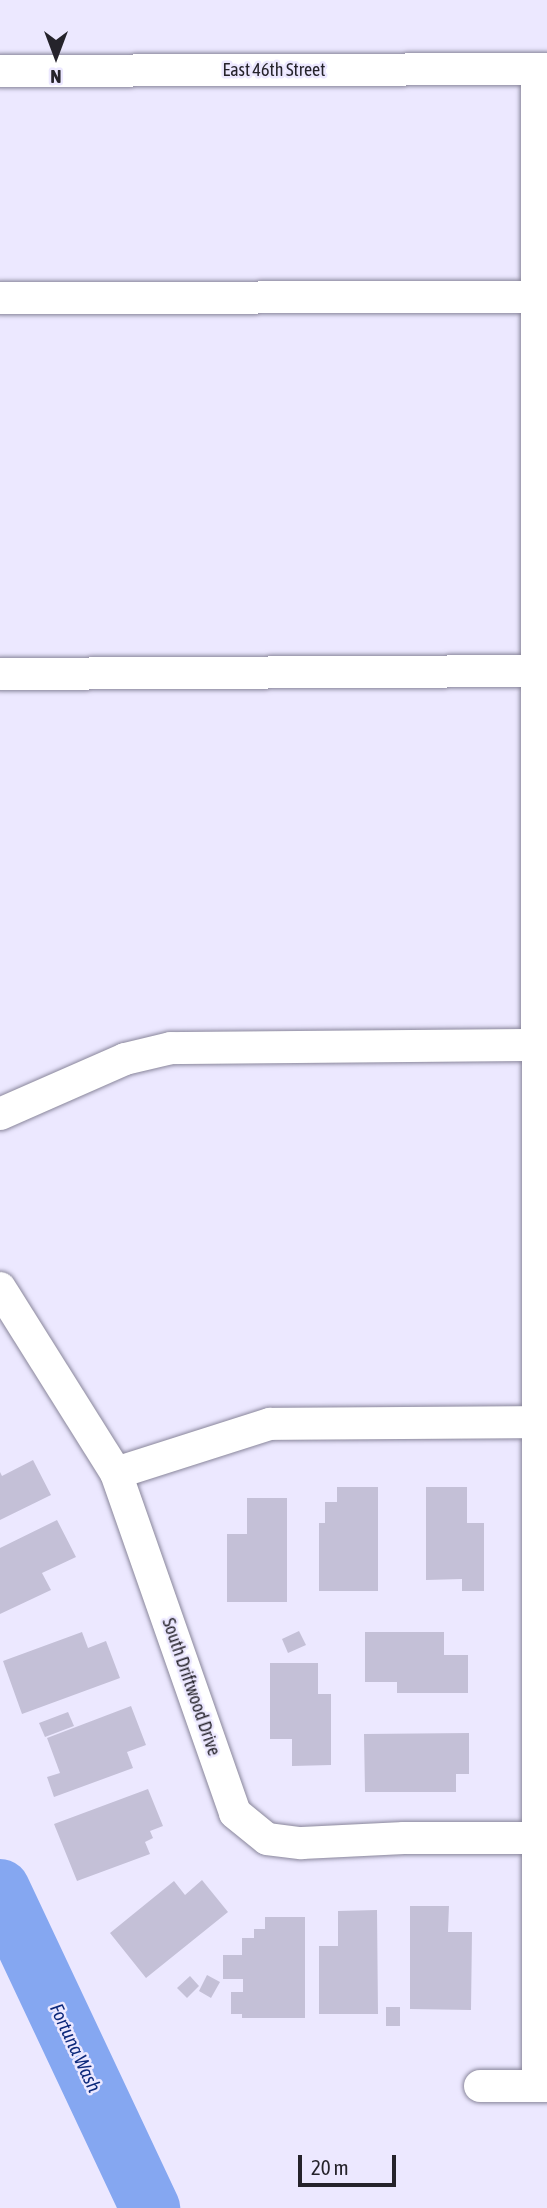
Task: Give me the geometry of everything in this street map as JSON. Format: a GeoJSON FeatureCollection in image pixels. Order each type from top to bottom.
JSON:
{"type":"FeatureCollection","features":[{"type":"Feature","properties":{"kind":"street","name":"East 46th Street"},"geometry":{"type":"LineString","coordinates":[[0,71],[542,70]]}},
{"type":"Feature","properties":{"kind":"street"},"geometry":{"type":"LineString","coordinates":[[480,2086],[542,2086],[538,1838],[537,297],[542,70]]}},
{"type":"Feature","properties":{"kind":"street"},"geometry":{"type":"LineString","coordinates":[[0,298],[537,297]]}},
{"type":"Feature","properties":{"kind":"street"},"geometry":{"type":"LineString","coordinates":[[0,674],[537,671]]}},
{"type":"Feature","properties":{"kind":"street"},"geometry":{"type":"LineString","coordinates":[[0,1114],[125,1059],[171,1048],[537,1045]]}},
{"type":"Feature","properties":{"kind":"street","name":"South Driftwood Drive"},"geometry":{"type":"LineString","coordinates":[[0,1288],[116,1473],[235,1813],[267,1839],[302,1843],[404,1838],[538,1838]]}},
{"type":"Feature","properties":{"kind":"street"},"geometry":{"type":"LineString","coordinates":[[116,1473],[270,1424],[538,1422]]}},
{"type":"Feature","properties":{"kind":"building"},"geometry":{"type":"Polygon","coordinates":[[[33,1460],[51,1495],[0,1520],[0,1472],[2,1476],[33,1460]]]}},
{"type":"Feature","properties":{"kind":"building"},"geometry":{"type":"Polygon","coordinates":[[[337,1487],[378,1487],[378,1591],[319,1591],[319,1523],[325,1523],[325,1502],[337,1502],[337,1487]]]}},
{"type":"Feature","properties":{"kind":"building"},"geometry":{"type":"Polygon","coordinates":[[[426,1487],[467,1487],[467,1523],[484,1523],[484,1591],[462,1591],[462,1579],[426,1580],[426,1487]]]}},
{"type":"Feature","properties":{"kind":"building"},"geometry":{"type":"Polygon","coordinates":[[[247,1498],[287,1498],[287,1602],[227,1602],[227,1534],[247,1534],[247,1498]]]}},
{"type":"Feature","properties":{"kind":"building"},"geometry":{"type":"Polygon","coordinates":[[[57,1520],[76,1557],[42,1573],[51,1590],[0,1614],[0,1548],[57,1520]]]}},
{"type":"Feature","properties":{"kind":"building"},"geometry":{"type":"Polygon","coordinates":[[[299,1631],[306,1645],[288,1653],[282,1639],[299,1631]]]}},
{"type":"Feature","properties":{"kind":"building"},"geometry":{"type":"Polygon","coordinates":[[[82,1632],[88,1648],[106,1641],[120,1678],[22,1714],[3,1661],[82,1632]]]}},
{"type":"Feature","properties":{"kind":"building"},"geometry":{"type":"Polygon","coordinates":[[[365,1632],[444,1632],[444,1655],[468,1655],[468,1693],[397,1693],[397,1682],[365,1682],[365,1632]]]}},
{"type":"Feature","properties":{"kind":"building"},"geometry":{"type":"Polygon","coordinates":[[[270,1663],[318,1663],[318,1694],[331,1694],[331,1765],[292,1766],[292,1739],[270,1739],[270,1663]]]}},
{"type":"Feature","properties":{"kind":"building"},"geometry":{"type":"Polygon","coordinates":[[[131,1706],[146,1745],[127,1752],[133,1768],[54,1797],[47,1777],[60,1773],[47,1738],[131,1706]]]}},
{"type":"Feature","properties":{"kind":"building"},"geometry":{"type":"Polygon","coordinates":[[[68,1712],[74,1726],[45,1737],[39,1723],[68,1712]]]}},
{"type":"Feature","properties":{"kind":"building"},"geometry":{"type":"Polygon","coordinates":[[[469,1733],[469,1774],[456,1774],[456,1792],[365,1792],[364,1734],[469,1733]]]}},
{"type":"Feature","properties":{"kind":"building"},"geometry":{"type":"Polygon","coordinates":[[[148,1789],[163,1826],[150,1831],[153,1838],[145,1842],[150,1854],[77,1881],[54,1824],[148,1789]]]}},
{"type":"Feature","properties":{"kind":"building"},"geometry":{"type":"Polygon","coordinates":[[[202,1880],[228,1912],[146,1978],[110,1933],[174,1881],[185,1895],[202,1880]]]}},
{"type":"Feature","properties":{"kind":"building"},"geometry":{"type":"Polygon","coordinates":[[[410,1906],[449,1906],[448,1932],[472,1932],[471,2010],[410,2009],[410,1906]]]}},
{"type":"Feature","properties":{"kind":"building"},"geometry":{"type":"Polygon","coordinates":[[[377,1910],[378,2014],[319,2014],[319,1946],[338,1946],[338,1911],[377,1910]]]}},
{"type":"Feature","properties":{"kind":"building"},"geometry":{"type":"Polygon","coordinates":[[[265,1917],[305,1917],[305,2018],[242,2018],[242,2014],[231,2014],[231,1992],[243,1992],[243,1979],[223,1979],[223,1955],[242,1955],[242,1938],[254,1938],[254,1929],[265,1929],[265,1917]]]}},
{"type":"Feature","properties":{"kind":"building"},"geometry":{"type":"Polygon","coordinates":[[[207,1975],[220,1982],[211,1998],[199,1991],[207,1975]]]}},
{"type":"Feature","properties":{"kind":"building"},"geometry":{"type":"Polygon","coordinates":[[[190,1976],[199,1986],[187,1998],[177,1988],[190,1976]]]}},
{"type":"Feature","properties":{"kind":"building"},"geometry":{"type":"Polygon","coordinates":[[[386,2007],[400,2007],[400,2026],[386,2026],[386,2007]]]}},
{"type":"Feature","properties":{"kind":"waterway","name":"Fortuna Wash"},"geometry":{"type":"LineString","coordinates":[[0,1889],[150,2208]]}}]}
